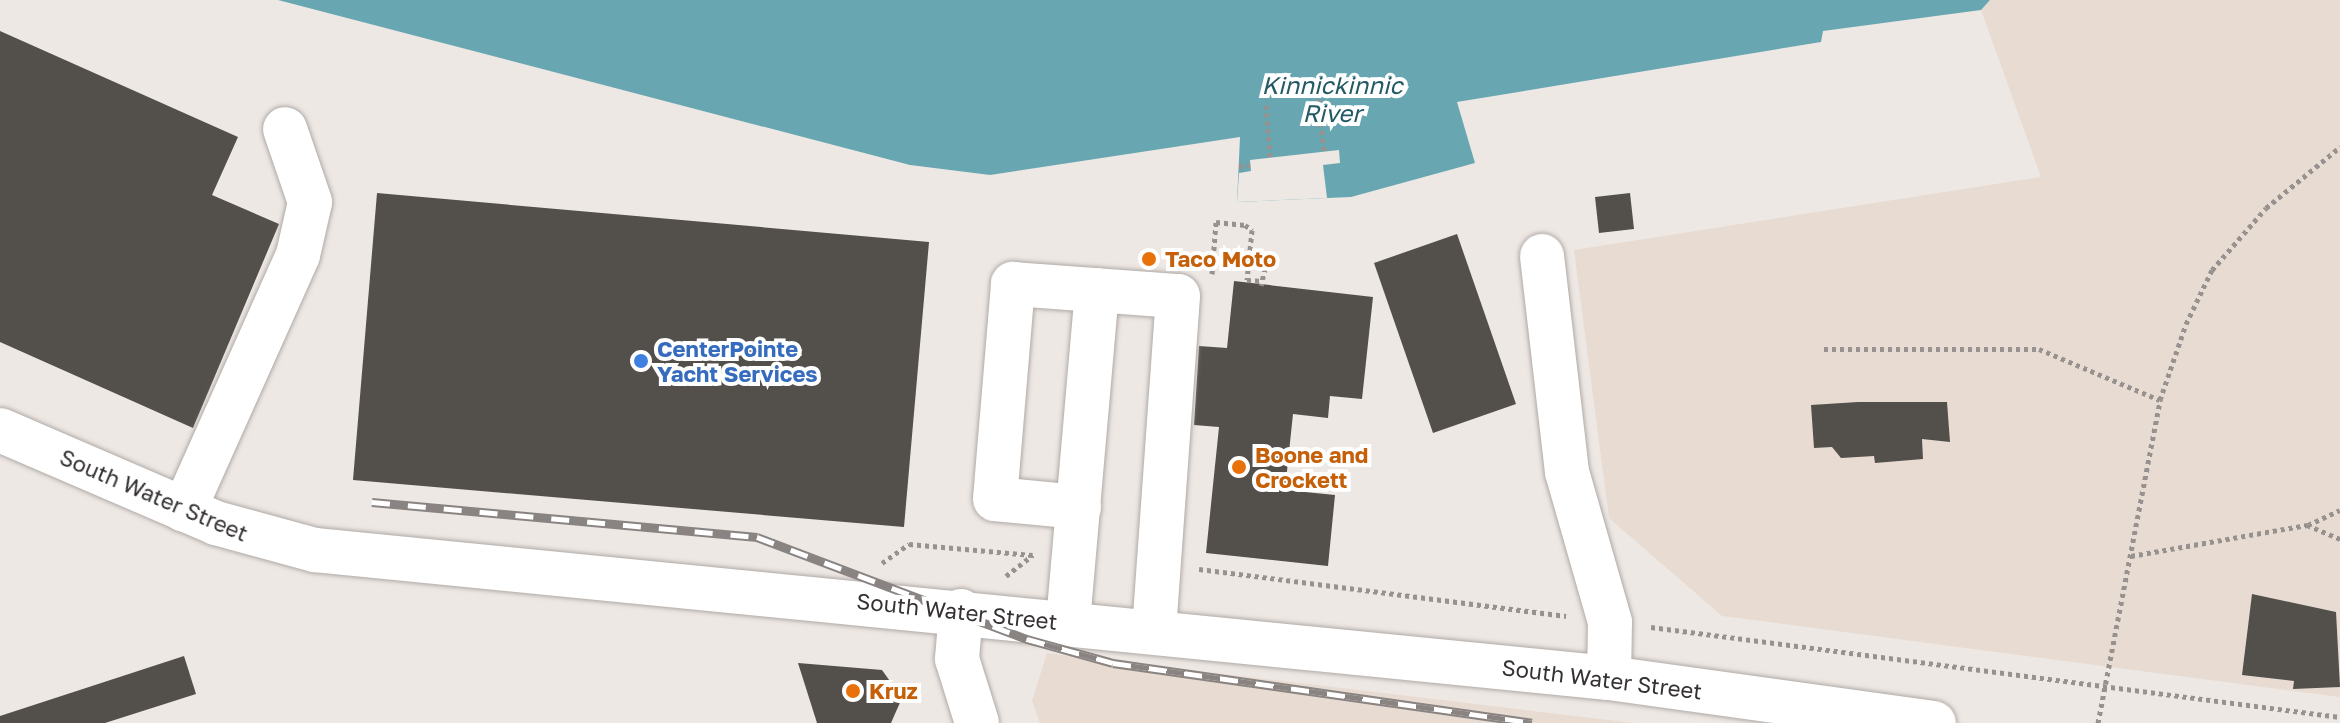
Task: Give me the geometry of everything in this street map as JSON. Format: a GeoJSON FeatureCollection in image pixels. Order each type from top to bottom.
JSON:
{"type":"FeatureCollection","features":[{"type":"Feature","properties":{"kind":"street"},"geometry":{"type":"LineString","coordinates":[[184,510],[298,255],[310,202],[285,129]]}},
{"type":"Feature","properties":{"kind":"street"},"geometry":{"type":"LineString","coordinates":[[1542,256],[1567,472],[1610,622],[1609,678]]}},
{"type":"Feature","properties":{"kind":"street"},"geometry":{"type":"LineString","coordinates":[[1079,507],[995,499],[1013,284],[1178,296],[1154,631]]}},
{"type":"Feature","properties":{"kind":"street"},"geometry":{"type":"LineString","coordinates":[[1068,622],[1097,290]]}},
{"type":"Feature","properties":{"kind":"street","name":"South Water Street"},"geometry":{"type":"LineString","coordinates":[[0,430],[184,510],[315,550],[961,611],[1609,678],[1934,723]]}},
{"type":"Feature","properties":{"kind":"street"},"geometry":{"type":"LineString","coordinates":[[961,611],[957,659],[977,723]]}},
{"type":"Feature","properties":{"kind":"path"},"geometry":{"type":"LineString","coordinates":[[1318,99],[1324,152]]}},
{"type":"Feature","properties":{"kind":"path"},"geometry":{"type":"LineString","coordinates":[[1266,105],[1270,157]]}},
{"type":"Feature","properties":{"kind":"path"},"geometry":{"type":"LineString","coordinates":[[2098,723],[2160,400],[2212,270],[2266,208],[2340,147]]}},
{"type":"Feature","properties":{"kind":"path"},"geometry":{"type":"LineString","coordinates":[[1239,166],[1250,165]]}},
{"type":"Feature","properties":{"kind":"path"},"geometry":{"type":"LineString","coordinates":[[1211,284],[1216,222],[1252,230],[1247,280],[1262,283],[1267,260],[1250,253]]}},
{"type":"Feature","properties":{"kind":"path"},"geometry":{"type":"LineString","coordinates":[[1824,349],[2039,349],[2160,400]]}},
{"type":"Feature","properties":{"kind":"path"},"geometry":{"type":"LineString","coordinates":[[2131,556],[2307,525],[2340,510]]}},
{"type":"Feature","properties":{"kind":"path"},"geometry":{"type":"LineString","coordinates":[[2307,525],[2340,539]]}},
{"type":"Feature","properties":{"kind":"shaded area"},"geometry":{"type":"Polygon","coordinates":[[[1990,0],[2340,0],[2340,697],[1722,616],[1609,518],[1574,250],[2041,177],[1981,10],[1990,0]]]}},
{"type":"Feature","properties":{"kind":"shaded area"},"geometry":{"type":"Polygon","coordinates":[[[1047,653],[1634,723],[1040,723],[1032,701],[1047,653]]]}},
{"type":"Feature","properties":{"kind":"water","name":"Kinnickinnic River"},"geometry":{"type":"Polygon","coordinates":[[[278,0],[1990,0],[1981,10],[1823,31],[1821,42],[1457,102],[1475,163],[1351,197],[1237,202],[1240,137],[990,175],[910,165],[278,0]]]}},
{"type":"Feature","properties":{"kind":"pier"},"geometry":{"type":"Polygon","coordinates":[[[1339,150],[1340,163],[1323,165],[1327,198],[1237,202],[1239,173],[1251,171],[1250,160],[1339,150]]]}},
{"type":"Feature","properties":{"kind":"building"},"geometry":{"type":"Polygon","coordinates":[[[0,31],[238,137],[212,195],[279,224],[193,428],[0,342],[0,31]]]}},
{"type":"Feature","properties":{"kind":"building","name":"CenterPointe Yacht Services"},"geometry":{"type":"Polygon","coordinates":[[[377,193],[929,242],[904,527],[353,480],[377,193]]]}},
{"type":"Feature","properties":{"kind":"building"},"geometry":{"type":"Polygon","coordinates":[[[1630,193],[1634,229],[1599,233],[1595,197],[1630,193]]]}},
{"type":"Feature","properties":{"kind":"building"},"geometry":{"type":"Polygon","coordinates":[[[1457,234],[1516,404],[1433,433],[1374,263],[1457,234]]]}},
{"type":"Feature","properties":{"kind":"building"},"geometry":{"type":"Polygon","coordinates":[[[1234,281],[1373,297],[1362,399],[1330,396],[1328,418],[1293,414],[1285,490],[1335,495],[1328,566],[1206,553],[1219,427],[1194,425],[1199,346],[1227,348],[1234,281]]]}},
{"type":"Feature","properties":{"kind":"building"},"geometry":{"type":"Polygon","coordinates":[[[1947,402],[1950,442],[1922,439],[1923,459],[1875,463],[1874,456],[1841,458],[1832,447],[1814,448],[1811,405],[1947,402]]]}},
{"type":"Feature","properties":{"kind":"building"},"geometry":{"type":"Polygon","coordinates":[[[2252,594],[2336,612],[2340,687],[2293,689],[2294,681],[2242,675],[2252,594]]]}},
{"type":"Feature","properties":{"kind":"building"},"geometry":{"type":"Polygon","coordinates":[[[184,656],[196,694],[105,723],[0,723],[0,716],[184,656]]]}},
{"type":"Feature","properties":{"kind":"building","name":"Kruz"},"geometry":{"type":"Polygon","coordinates":[[[798,663],[882,670],[902,698],[891,723],[817,723],[798,663]]]}},
{"type":"Feature","properties":{"kind":"railway"},"geometry":{"type":"LineString","coordinates":[[372,502],[757,537],[1027,639],[1113,663],[1532,723]]}},
{"type":"Feature","properties":{"kind":"place","name":"Taco Moto"},"geometry":{"type":"Point","coordinates":[1149,259]}},
{"type":"Feature","properties":{"kind":"place","name":"CenterPointe Yacht Services"},"geometry":{"type":"Point","coordinates":[641,361]}},
{"type":"Feature","properties":{"kind":"place","name":"Boone and Crockett"},"geometry":{"type":"Point","coordinates":[1239,467]}},
{"type":"Feature","properties":{"kind":"place","name":"Kruz"},"geometry":{"type":"Point","coordinates":[853,691]}}]}
